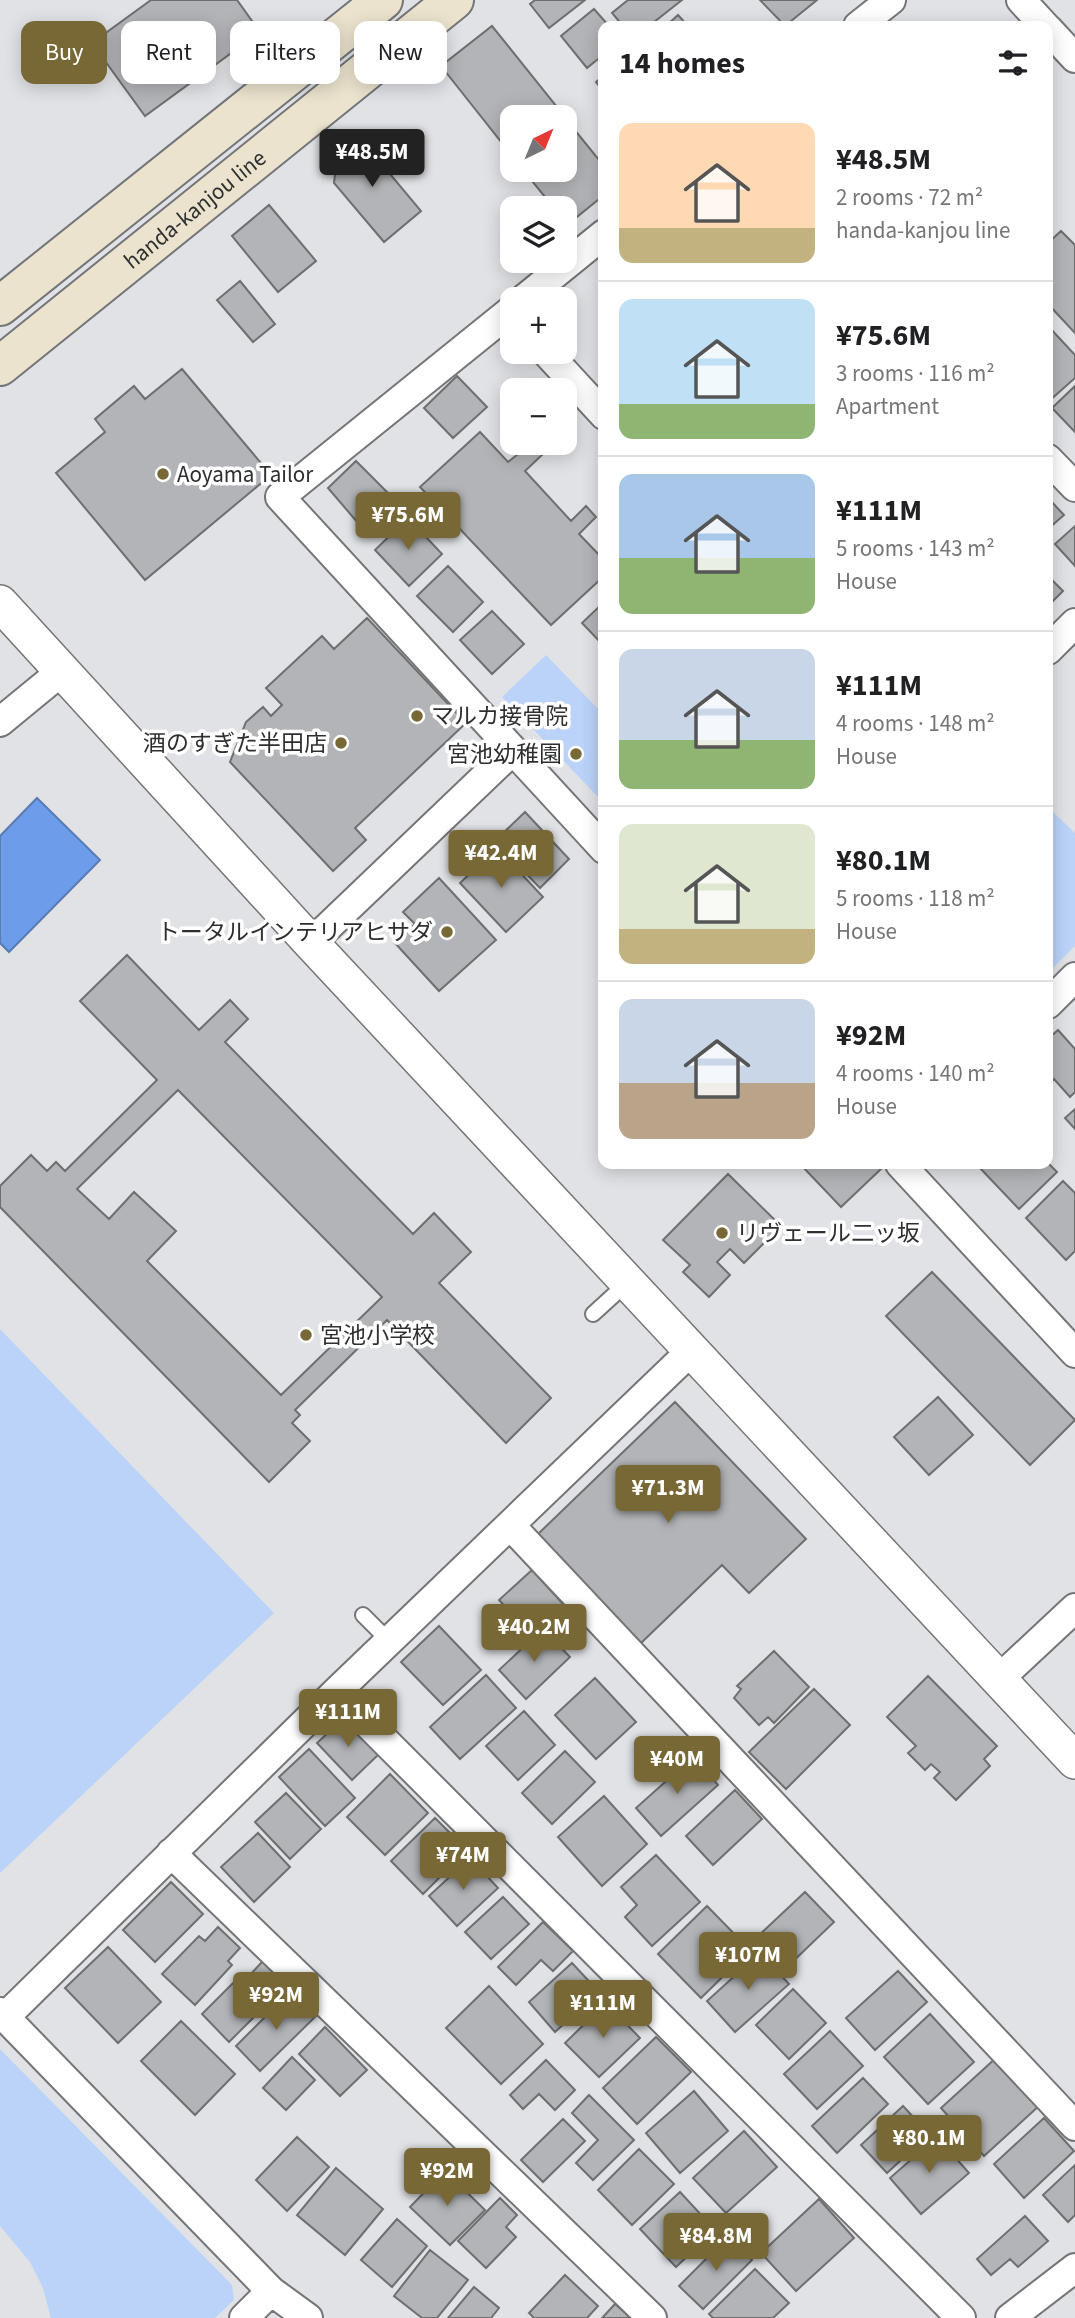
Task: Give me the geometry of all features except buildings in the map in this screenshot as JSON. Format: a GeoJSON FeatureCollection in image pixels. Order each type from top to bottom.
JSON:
{"type":"FeatureCollection","features":[{"type":"Feature","properties":{"kind":"main road","name":"handa-kanjou line"},"geometry":{"type":"LineString","coordinates":[[0,306],[383,0]]}},
{"type":"Feature","properties":{"kind":"main road","name":"handa-kanjou line"},"geometry":{"type":"LineString","coordinates":[[0,366],[454,0]]}},
{"type":"Feature","properties":{"kind":"street"},"geometry":{"type":"LineString","coordinates":[[864,21],[891,0]]}},
{"type":"Feature","properties":{"kind":"street"},"geometry":{"type":"LineString","coordinates":[[1021,0],[1040,21]]}},
{"type":"Feature","properties":{"kind":"street"},"geometry":{"type":"LineString","coordinates":[[1053,34],[1075,58]]}},
{"type":"Feature","properties":{"kind":"street"},"geometry":{"type":"LineString","coordinates":[[541,287],[598,239]]}},
{"type":"Feature","properties":{"kind":"street"},"geometry":{"type":"LineString","coordinates":[[500,321],[280,496],[598,843]]}},
{"type":"Feature","properties":{"kind":"street"},"geometry":{"type":"LineString","coordinates":[[557,364],[598,408]]}},
{"type":"Feature","properties":{"kind":"street"},"geometry":{"type":"LineString","coordinates":[[1053,463],[1075,487]]}},
{"type":"Feature","properties":{"kind":"street"},"geometry":{"type":"LineString","coordinates":[[0,603],[310,943],[1075,1761]]}},
{"type":"Feature","properties":{"kind":"street"},"geometry":{"type":"LineString","coordinates":[[1053,645],[1075,623]]}},
{"type":"Feature","properties":{"kind":"street"},"geometry":{"type":"LineString","coordinates":[[0,722],[62,671]]}},
{"type":"Feature","properties":{"kind":"street"},"geometry":{"type":"LineString","coordinates":[[310,943],[512,751]]}},
{"type":"Feature","properties":{"kind":"street"},"geometry":{"type":"LineString","coordinates":[[905,1169],[1075,1353]]}},
{"type":"Feature","properties":{"kind":"street"},"geometry":{"type":"LineString","coordinates":[[308,2318],[271,2291],[3,2015],[691,1351]]}},
{"type":"Feature","properties":{"kind":"street"},"geometry":{"type":"LineString","coordinates":[[510,1525],[1075,2126]]}},
{"type":"Feature","properties":{"kind":"street"},"geometry":{"type":"LineString","coordinates":[[999,1679],[1075,1608]]}},
{"type":"Feature","properties":{"kind":"street"},"geometry":{"type":"LineString","coordinates":[[336,1692],[961,2318]]}},
{"type":"Feature","properties":{"kind":"street"},"geometry":{"type":"LineString","coordinates":[[171,1853],[652,2318]]}},
{"type":"Feature","properties":{"kind":"street"},"geometry":{"type":"LineString","coordinates":[[1010,2318],[1075,2268]]}},
{"type":"Feature","properties":{"kind":"street"},"geometry":{"type":"LineString","coordinates":[[244,2318],[271,2291]]}},
{"type":"Feature","properties":{"kind":"lane"},"geometry":{"type":"LineString","coordinates":[[593,1314],[627,1283]]}},
{"type":"Feature","properties":{"kind":"lane"},"geometry":{"type":"LineString","coordinates":[[363,1615],[389,1641]]}},
{"type":"Feature","properties":{"kind":"shaded area"},"geometry":{"type":"Polygon","coordinates":[[[546,655],[598,707],[598,797],[502,697],[546,655]]]}},
{"type":"Feature","properties":{"kind":"shaded area"},"geometry":{"type":"Polygon","coordinates":[[[1053,812],[1075,833],[1075,946],[1053,968],[1053,812]]]}},
{"type":"Feature","properties":{"kind":"shaded area"},"geometry":{"type":"Polygon","coordinates":[[[0,1329],[274,1613],[0,1873],[0,1329]]]}},
{"type":"Feature","properties":{"kind":"shaded area"},"geometry":{"type":"Polygon","coordinates":[[[0,2049],[232,2285],[234,2300],[215,2318],[51,2318],[43,2288],[30,2262],[0,2226],[0,2049]]]}},
{"type":"Feature","properties":{"kind":"water"},"geometry":{"type":"Polygon","coordinates":[[[37,798],[100,860],[9,952],[0,943],[0,836],[37,798]]]}},
{"type":"Feature","properties":{"kind":"place","name":"Aoyama Tailor"},"geometry":{"type":"Point","coordinates":[163,474]}},
{"type":"Feature","properties":{"kind":"place","name":"マルカ接骨院"},"geometry":{"type":"Point","coordinates":[417,716]}},
{"type":"Feature","properties":{"kind":"place","name":"酒のすぎた半田店"},"geometry":{"type":"Point","coordinates":[341,743]}},
{"type":"Feature","properties":{"kind":"place","name":"宮池幼稚園"},"geometry":{"type":"Point","coordinates":[576,754]}},
{"type":"Feature","properties":{"kind":"place","name":"トータルインテリアヒサダ"},"geometry":{"type":"Point","coordinates":[447,932]}},
{"type":"Feature","properties":{"kind":"place","name":"リヴェール二ッ坂"},"geometry":{"type":"Point","coordinates":[722,1233]}},
{"type":"Feature","properties":{"kind":"place","name":"宮池小学校"},"geometry":{"type":"Point","coordinates":[306,1335]}}]}
